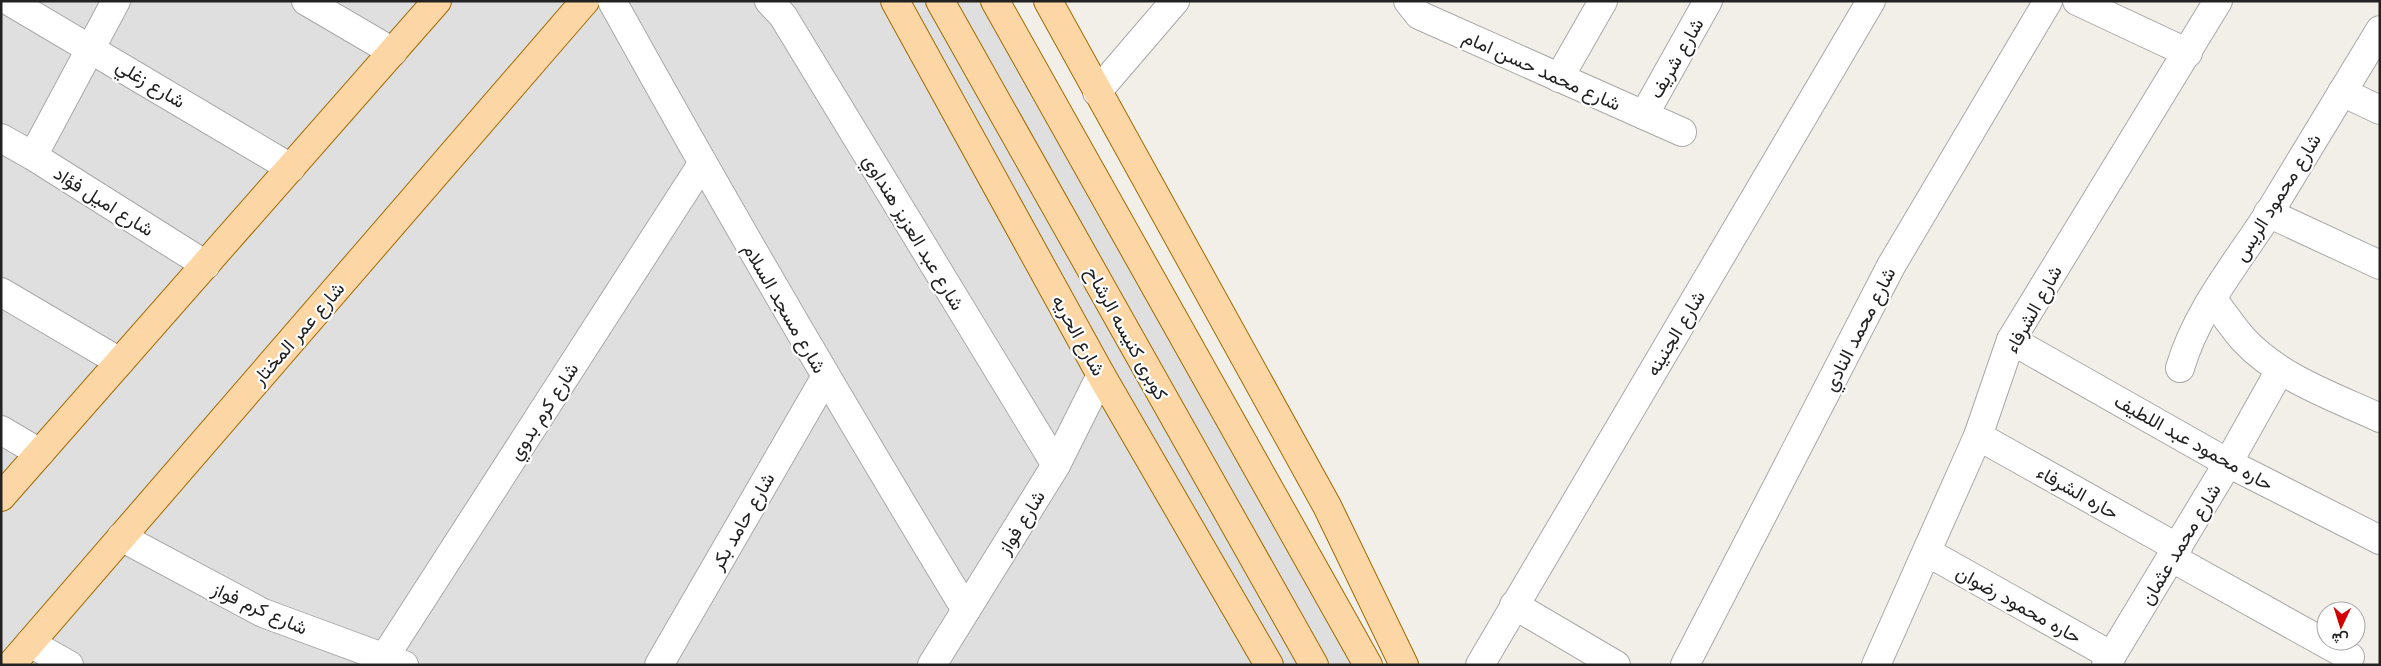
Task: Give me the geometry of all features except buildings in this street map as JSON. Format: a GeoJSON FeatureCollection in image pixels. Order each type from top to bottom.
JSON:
{"type":"FeatureCollection","features":[{"type":"Feature","properties":{"kind":"main road"},"geometry":{"type":"LineString","coordinates":[[1,497],[438,1]]}},
{"type":"Feature","properties":{"kind":"main road","name":"شارع عمر المختار"},"geometry":{"type":"LineString","coordinates":[[11,665],[585,1]]}},
{"type":"Feature","properties":{"kind":"main road","name":"شارع الحريه"},"geometry":{"type":"LineString","coordinates":[[895,1],[1102,375],[1269,665]]}},
{"type":"Feature","properties":{"kind":"main road","name":"كوبرى كنيسه الرشاح"},"geometry":{"type":"LineString","coordinates":[[940,1],[1314,665]]}},
{"type":"Feature","properties":{"kind":"main road"},"geometry":{"type":"LineString","coordinates":[[995,1],[1368,665]]}},
{"type":"Feature","properties":{"kind":"main road"},"geometry":{"type":"LineString","coordinates":[[1048,1],[1327,506],[1404,665]]}},
{"type":"Feature","properties":{"kind":"street","name":"شارع زغلي"},"geometry":{"type":"LineString","coordinates":[[9,1],[92,48],[291,168]]}},
{"type":"Feature","properties":{"kind":"street"},"geometry":{"type":"LineString","coordinates":[[33,156],[116,1]]}},
{"type":"Feature","properties":{"kind":"street"},"geometry":{"type":"LineString","coordinates":[[306,1],[393,52]]}},
{"type":"Feature","properties":{"kind":"street","name":"شارع مسجد السلام"},"geometry":{"type":"LineString","coordinates":[[612,1],[702,164],[825,378],[966,610]]}},
{"type":"Feature","properties":{"kind":"street","name":"شارع عبد العزيز هنداوي"},"geometry":{"type":"LineString","coordinates":[[769,1],[783,16],[1056,465]]}},
{"type":"Feature","properties":{"kind":"street"},"geometry":{"type":"LineString","coordinates":[[1097,92],[1174,1]]}},
{"type":"Feature","properties":{"kind":"street","name":"شارع محمد حسن امام"},"geometry":{"type":"LineString","coordinates":[[1408,1],[1419,15],[1682,132]]}},
{"type":"Feature","properties":{"kind":"street"},"geometry":{"type":"LineString","coordinates":[[1559,78],[1603,1]]}},
{"type":"Feature","properties":{"kind":"street","name":"شارع شريف"},"geometry":{"type":"LineString","coordinates":[[1644,115],[1708,1]]}},
{"type":"Feature","properties":{"kind":"street","name":"شارع الجنينه"},"geometry":{"type":"LineString","coordinates":[[1480,665],[1871,1]]}},
{"type":"Feature","properties":{"kind":"street","name":"شارع محمد النادي"},"geometry":{"type":"LineString","coordinates":[[1685,665],[1891,266],[2048,1]]}},
{"type":"Feature","properties":{"kind":"street"},"geometry":{"type":"LineString","coordinates":[[2077,1],[2188,53]]}},
{"type":"Feature","properties":{"kind":"street","name":"شارع الشرفاء"},"geometry":{"type":"LineString","coordinates":[[1885,661],[1927,552],[1978,436],[2011,340],[2218,1]]}},
{"type":"Feature","properties":{"kind":"street","name":"شارع محمود الريس"},"geometry":{"type":"LineString","coordinates":[[2180,368],[2187,343],[2213,299],[2380,30]]}},
{"type":"Feature","properties":{"kind":"street"},"geometry":{"type":"LineString","coordinates":[[2342,92],[2380,110]]}},
{"type":"Feature","properties":{"kind":"street","name":"شارع اميل فؤاد"},"geometry":{"type":"LineString","coordinates":[[1,138],[33,156],[206,265]]}},
{"type":"Feature","properties":{"kind":"street","name":"شارع كرم بدوي"},"geometry":{"type":"LineString","coordinates":[[394,662],[702,164]]}},
{"type":"Feature","properties":{"kind":"street"},"geometry":{"type":"LineString","coordinates":[[2268,213],[2380,265]]}},
{"type":"Feature","properties":{"kind":"street"},"geometry":{"type":"LineString","coordinates":[[1,292],[120,362]]}},
{"type":"Feature","properties":{"kind":"street"},"geometry":{"type":"LineString","coordinates":[[2213,299],[2244,340],[2280,370],[2380,418]]}},
{"type":"Feature","properties":{"kind":"street","name":"حاره محمود عبد اللطيف"},"geometry":{"type":"LineString","coordinates":[[2011,340],[2228,463],[2380,540]]}},
{"type":"Feature","properties":{"kind":"street","name":"شارع محمد عثمان"},"geometry":{"type":"LineString","coordinates":[[2109,660],[2175,553],[2280,370]]}},
{"type":"Feature","properties":{"kind":"street","name":"شارع فواز"},"geometry":{"type":"LineString","coordinates":[[932,665],[1056,465],[1102,375]]}},
{"type":"Feature","properties":{"kind":"street","name":"شارع حامد بكر"},"geometry":{"type":"LineString","coordinates":[[658,665],[825,378]]}},
{"type":"Feature","properties":{"kind":"street"},"geometry":{"type":"LineString","coordinates":[[1,430],[40,452]]}},
{"type":"Feature","properties":{"kind":"street","name":"حاره الشرفاء"},"geometry":{"type":"LineString","coordinates":[[1978,436],[2350,657]]}},
{"type":"Feature","properties":{"kind":"street","name":"شارع كرم فواز"},"geometry":{"type":"LineString","coordinates":[[121,537],[263,613],[394,662]]}},
{"type":"Feature","properties":{"kind":"street","name":"حاره محمود رضوان"},"geometry":{"type":"LineString","coordinates":[[1927,552],[2109,660]]}},
{"type":"Feature","properties":{"kind":"street"},"geometry":{"type":"LineString","coordinates":[[1514,605],[1616,665]]}},
{"type":"Feature","properties":{"kind":"street"},"geometry":{"type":"LineString","coordinates":[[30,643],[69,665]]}},
{"type":"Feature","properties":{"kind":"shaded area"},"geometry":{"type":"Polygon","coordinates":[[[1,1],[979,1],[1353,665],[1,665],[1,1]]]}}]}
